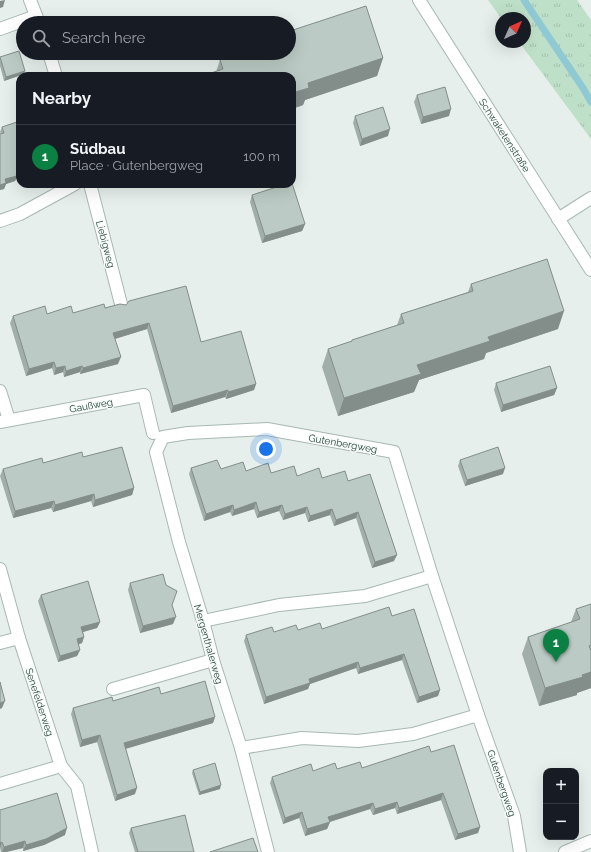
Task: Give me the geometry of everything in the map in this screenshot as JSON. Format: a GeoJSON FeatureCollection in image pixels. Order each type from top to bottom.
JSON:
{"type":"FeatureCollection","features":[{"type":"Feature","properties":{"kind":"street"},"geometry":{"type":"LineString","coordinates":[[30,0],[37,16]]}},
{"type":"Feature","properties":{"kind":"street","name":"Schwaketenstraße"},"geometry":{"type":"LineString","coordinates":[[419,0],[591,270]]}},
{"type":"Feature","properties":{"kind":"street"},"geometry":{"type":"LineString","coordinates":[[0,29],[16,25]]}},
{"type":"Feature","properties":{"kind":"street"},"geometry":{"type":"LineString","coordinates":[[52,60],[55,72]]}},
{"type":"Feature","properties":{"kind":"street"},"geometry":{"type":"LineString","coordinates":[[0,221],[20,214],[68,188]]}},
{"type":"Feature","properties":{"kind":"street","name":"Liebigweg"},"geometry":{"type":"LineString","coordinates":[[91,188],[121,304]]}},
{"type":"Feature","properties":{"kind":"street"},"geometry":{"type":"LineString","coordinates":[[558,218],[591,198]]}},
{"type":"Feature","properties":{"kind":"street"},"geometry":{"type":"LineString","coordinates":[[0,391],[4,421]]}},
{"type":"Feature","properties":{"kind":"street","name":"Gaußweg"},"geometry":{"type":"LineString","coordinates":[[4,421],[144,395],[158,435]]}},
{"type":"Feature","properties":{"kind":"street","name":"Gutenbergweg"},"geometry":{"type":"LineString","coordinates":[[158,435],[268,430],[394,452],[432,576],[514,816],[520,852]]}},
{"type":"Feature","properties":{"kind":"street","name":"Mergenthalerweg"},"geometry":{"type":"LineString","coordinates":[[158,435],[156,452],[179,542],[213,660],[241,748],[268,852]]}},
{"type":"Feature","properties":{"kind":"street","name":"Senefelderweg"},"geometry":{"type":"LineString","coordinates":[[0,569],[19,638],[61,766],[77,786],[92,852]]}},
{"type":"Feature","properties":{"kind":"street"},"geometry":{"type":"LineString","coordinates":[[203,621],[279,605],[365,596],[432,576]]}},
{"type":"Feature","properties":{"kind":"street"},"geometry":{"type":"LineString","coordinates":[[0,643],[19,638]]}},
{"type":"Feature","properties":{"kind":"street"},"geometry":{"type":"LineString","coordinates":[[113,689],[213,660]]}},
{"type":"Feature","properties":{"kind":"street"},"geometry":{"type":"LineString","coordinates":[[241,748],[302,738],[358,741],[413,734],[478,714]]}},
{"type":"Feature","properties":{"kind":"street"},"geometry":{"type":"LineString","coordinates":[[0,784],[61,766]]}},
{"type":"Feature","properties":{"kind":"street"},"geometry":{"type":"LineString","coordinates":[[565,852],[591,841]]}},
{"type":"Feature","properties":{"kind":"green space"},"geometry":{"type":"Polygon","coordinates":[[[488,0],[577,0],[591,20],[591,139],[523,48],[531,48],[531,12],[497,12],[488,0]]]}},
{"type":"Feature","properties":{"kind":"building"},"geometry":{"type":"Polygon","coordinates":[[[366,6],[383,58],[308,83],[309,88],[296,92],[296,72],[214,72],[223,69],[220,60],[296,60],[296,29],[366,6]]]}},
{"type":"Feature","properties":{"kind":"building"},"geometry":{"type":"Polygon","coordinates":[[[16,52],[16,60],[22,60],[25,71],[16,72],[16,74],[6,77],[0,57],[16,52]]]}},
{"type":"Feature","properties":{"kind":"building"},"geometry":{"type":"Polygon","coordinates":[[[445,87],[451,109],[423,117],[417,95],[445,87]]]}},
{"type":"Feature","properties":{"kind":"building"},"geometry":{"type":"Polygon","coordinates":[[[383,107],[390,129],[362,139],[355,116],[383,107]]]}},
{"type":"Feature","properties":{"kind":"building"},"geometry":{"type":"Polygon","coordinates":[[[16,122],[16,176],[5,179],[6,183],[0,185],[0,134],[4,133],[2,127],[16,122]]]}},
{"type":"Feature","properties":{"kind":"building"},"geometry":{"type":"Polygon","coordinates":[[[274,188],[294,188],[305,224],[265,236],[252,195],[274,188]]]}},
{"type":"Feature","properties":{"kind":"building"},"geometry":{"type":"Polygon","coordinates":[[[547,259],[564,311],[488,337],[490,341],[417,365],[421,374],[344,398],[328,349],[404,323],[401,314],[473,291],[471,284],[547,259]]]}},
{"type":"Feature","properties":{"kind":"building"},"geometry":{"type":"Polygon","coordinates":[[[186,286],[201,342],[241,331],[256,384],[228,392],[228,390],[173,406],[149,323],[113,333],[121,357],[83,368],[82,366],[66,371],[65,366],[56,368],[54,362],[29,369],[13,316],[45,306],[47,314],[71,306],[73,313],[104,304],[105,308],[120,304],[126,305],[129,301],[186,286]]]}},
{"type":"Feature","properties":{"kind":"building"},"geometry":{"type":"Polygon","coordinates":[[[550,366],[557,388],[503,405],[496,383],[550,366]]]}},
{"type":"Feature","properties":{"kind":"building"},"geometry":{"type":"Polygon","coordinates":[[[122,447],[134,488],[95,500],[94,494],[55,505],[54,501],[15,511],[3,469],[42,458],[43,463],[82,452],[83,457],[122,447]]]}},
{"type":"Feature","properties":{"kind":"building"},"geometry":{"type":"Polygon","coordinates":[[[498,447],[505,468],[467,480],[460,460],[498,447]]]}},
{"type":"Feature","properties":{"kind":"building"},"geometry":{"type":"Polygon","coordinates":[[[217,460],[221,469],[243,462],[246,471],[268,463],[271,473],[294,466],[297,476],[319,468],[322,478],[345,471],[348,481],[370,474],[397,555],[375,562],[358,512],[336,520],[332,509],[310,516],[307,507],[285,514],[282,505],[259,512],[256,502],[234,510],[233,505],[206,514],[191,468],[217,460]]]}},
{"type":"Feature","properties":{"kind":"building"},"geometry":{"type":"Polygon","coordinates":[[[163,574],[166,585],[177,591],[172,605],[176,617],[143,626],[130,583],[163,574]]]}},
{"type":"Feature","properties":{"kind":"building"},"geometry":{"type":"Polygon","coordinates":[[[88,581],[100,622],[81,627],[84,637],[77,639],[80,650],[60,656],[41,595],[88,581]]]}},
{"type":"Feature","properties":{"kind":"building"},"geometry":{"type":"Polygon","coordinates":[[[591,604],[591,645],[589,646],[591,651],[591,672],[582,675],[583,677],[545,688],[528,637],[580,619],[576,609],[591,604]]]}},
{"type":"Feature","properties":{"kind":"building"},"geometry":{"type":"Polygon","coordinates":[[[389,607],[392,616],[414,609],[440,690],[419,697],[404,654],[360,668],[358,662],[309,679],[310,683],[266,697],[246,635],[272,627],[274,632],[296,625],[298,630],[320,623],[322,629],[389,607]]]}},
{"type":"Feature","properties":{"kind":"building"},"geometry":{"type":"Polygon","coordinates":[[[205,681],[215,717],[124,743],[137,788],[117,795],[100,735],[82,740],[73,708],[112,697],[113,701],[159,687],[161,694],[205,681]]]}},
{"type":"Feature","properties":{"kind":"building"},"geometry":{"type":"Polygon","coordinates":[[[0,682],[5,701],[0,703],[0,682]]]}},
{"type":"Feature","properties":{"kind":"building"},"geometry":{"type":"Polygon","coordinates":[[[454,745],[480,827],[458,834],[443,793],[399,808],[397,802],[375,809],[373,803],[328,817],[330,822],[307,829],[302,812],[285,818],[272,777],[311,764],[313,771],[335,763],[337,769],[360,762],[362,768],[429,746],[431,752],[454,745]]]}},
{"type":"Feature","properties":{"kind":"building"},"geometry":{"type":"Polygon","coordinates":[[[215,763],[221,785],[200,792],[193,770],[215,763]]]}},
{"type":"Feature","properties":{"kind":"building"},"geometry":{"type":"Polygon","coordinates":[[[57,793],[67,828],[46,839],[26,845],[25,841],[4,847],[2,842],[0,843],[0,810],[57,793]]]}},
{"type":"Feature","properties":{"kind":"building"},"geometry":{"type":"Polygon","coordinates":[[[185,815],[194,852],[138,852],[131,828],[185,815]]]}},
{"type":"Feature","properties":{"kind":"building"},"geometry":{"type":"Polygon","coordinates":[[[253,838],[258,852],[210,852],[253,838]]]}},
{"type":"Feature","properties":{"kind":"waterway"},"geometry":{"type":"LineString","coordinates":[[524,0],[591,102]]}},
{"type":"Feature","properties":{"kind":"place","name":"Südbau"},"geometry":{"type":"Point","coordinates":[556,662]}}]}
